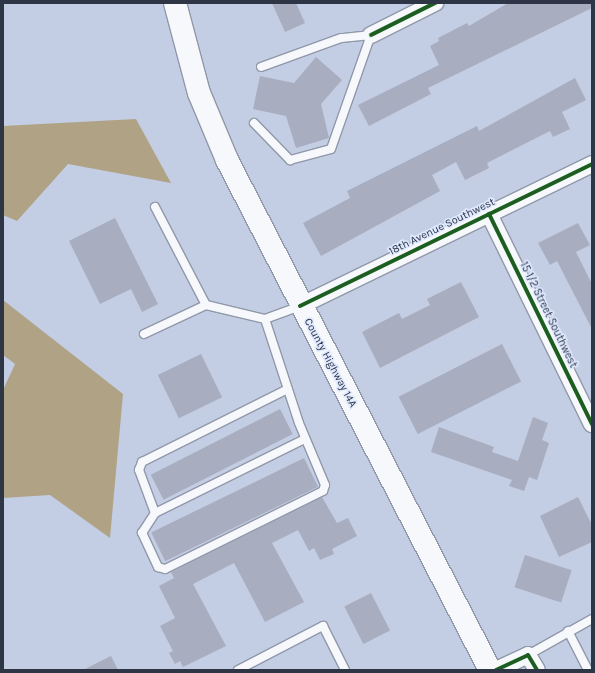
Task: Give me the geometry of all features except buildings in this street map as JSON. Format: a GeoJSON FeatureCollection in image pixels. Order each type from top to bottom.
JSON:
{"type":"FeatureCollection","features":[{"type":"Feature","properties":{"kind":"main road","name":"County Highway 14A"},"geometry":{"type":"LineString","coordinates":[[175,3],[199,93],[227,160],[300,306],[490,670]]}},
{"type":"Feature","properties":{"kind":"street"},"geometry":{"type":"LineString","coordinates":[[371,35],[435,3]]}},
{"type":"Feature","properties":{"kind":"street","name":"18th Avenue Southwest"},"geometry":{"type":"LineString","coordinates":[[300,306],[592,164]]}},
{"type":"Feature","properties":{"kind":"street","name":"15 1/2 Street Southwest"},"geometry":{"type":"LineString","coordinates":[[489,214],[592,424]]}},
{"type":"Feature","properties":{"kind":"street"},"geometry":{"type":"LineString","coordinates":[[496,670],[528,655],[537,670]]}},
{"type":"Feature","properties":{"kind":"lane"},"geometry":{"type":"LineString","coordinates":[[254,123],[290,160],[331,149],[371,35],[341,38],[261,67]]}},
{"type":"Feature","properties":{"kind":"lane"},"geometry":{"type":"LineString","coordinates":[[156,208],[206,305]]}},
{"type":"Feature","properties":{"kind":"lane"},"geometry":{"type":"LineString","coordinates":[[144,334],[206,305],[265,319],[300,306]]}},
{"type":"Feature","properties":{"kind":"lane"},"geometry":{"type":"LineString","coordinates":[[265,319],[305,439],[325,486],[323,491],[165,569],[158,567],[142,532],[155,513],[305,439]]}},
{"type":"Feature","properties":{"kind":"lane"},"geometry":{"type":"LineString","coordinates":[[155,513],[139,470],[142,462],[288,389]]}},
{"type":"Feature","properties":{"kind":"lane"},"geometry":{"type":"LineString","coordinates":[[528,655],[568,631],[592,619]]}},
{"type":"Feature","properties":{"kind":"lane"},"geometry":{"type":"LineString","coordinates":[[238,670],[323,626],[345,670]]}},
{"type":"Feature","properties":{"kind":"lane"},"geometry":{"type":"LineString","coordinates":[[568,631],[588,670]]}},
{"type":"Feature","properties":{"kind":"shaded area"},"geometry":{"type":"Polygon","coordinates":[[[136,119],[171,183],[68,164],[17,221],[3,215],[3,126],[136,119]]]}},
{"type":"Feature","properties":{"kind":"shaded area"},"geometry":{"type":"Polygon","coordinates":[[[3,300],[123,394],[110,538],[50,495],[3,498],[3,390],[15,364],[3,355],[3,300]]]}},
{"type":"Feature","properties":{"kind":"cycle path"},"geometry":{"type":"LineString","coordinates":[[371,35],[435,3]]}},
{"type":"Feature","properties":{"kind":"cycle path"},"geometry":{"type":"LineString","coordinates":[[300,306],[592,164]]}},
{"type":"Feature","properties":{"kind":"cycle path"},"geometry":{"type":"LineString","coordinates":[[489,214],[592,424]]}},
{"type":"Feature","properties":{"kind":"cycle path"},"geometry":{"type":"LineString","coordinates":[[496,670],[528,655],[537,670]]}}]}
